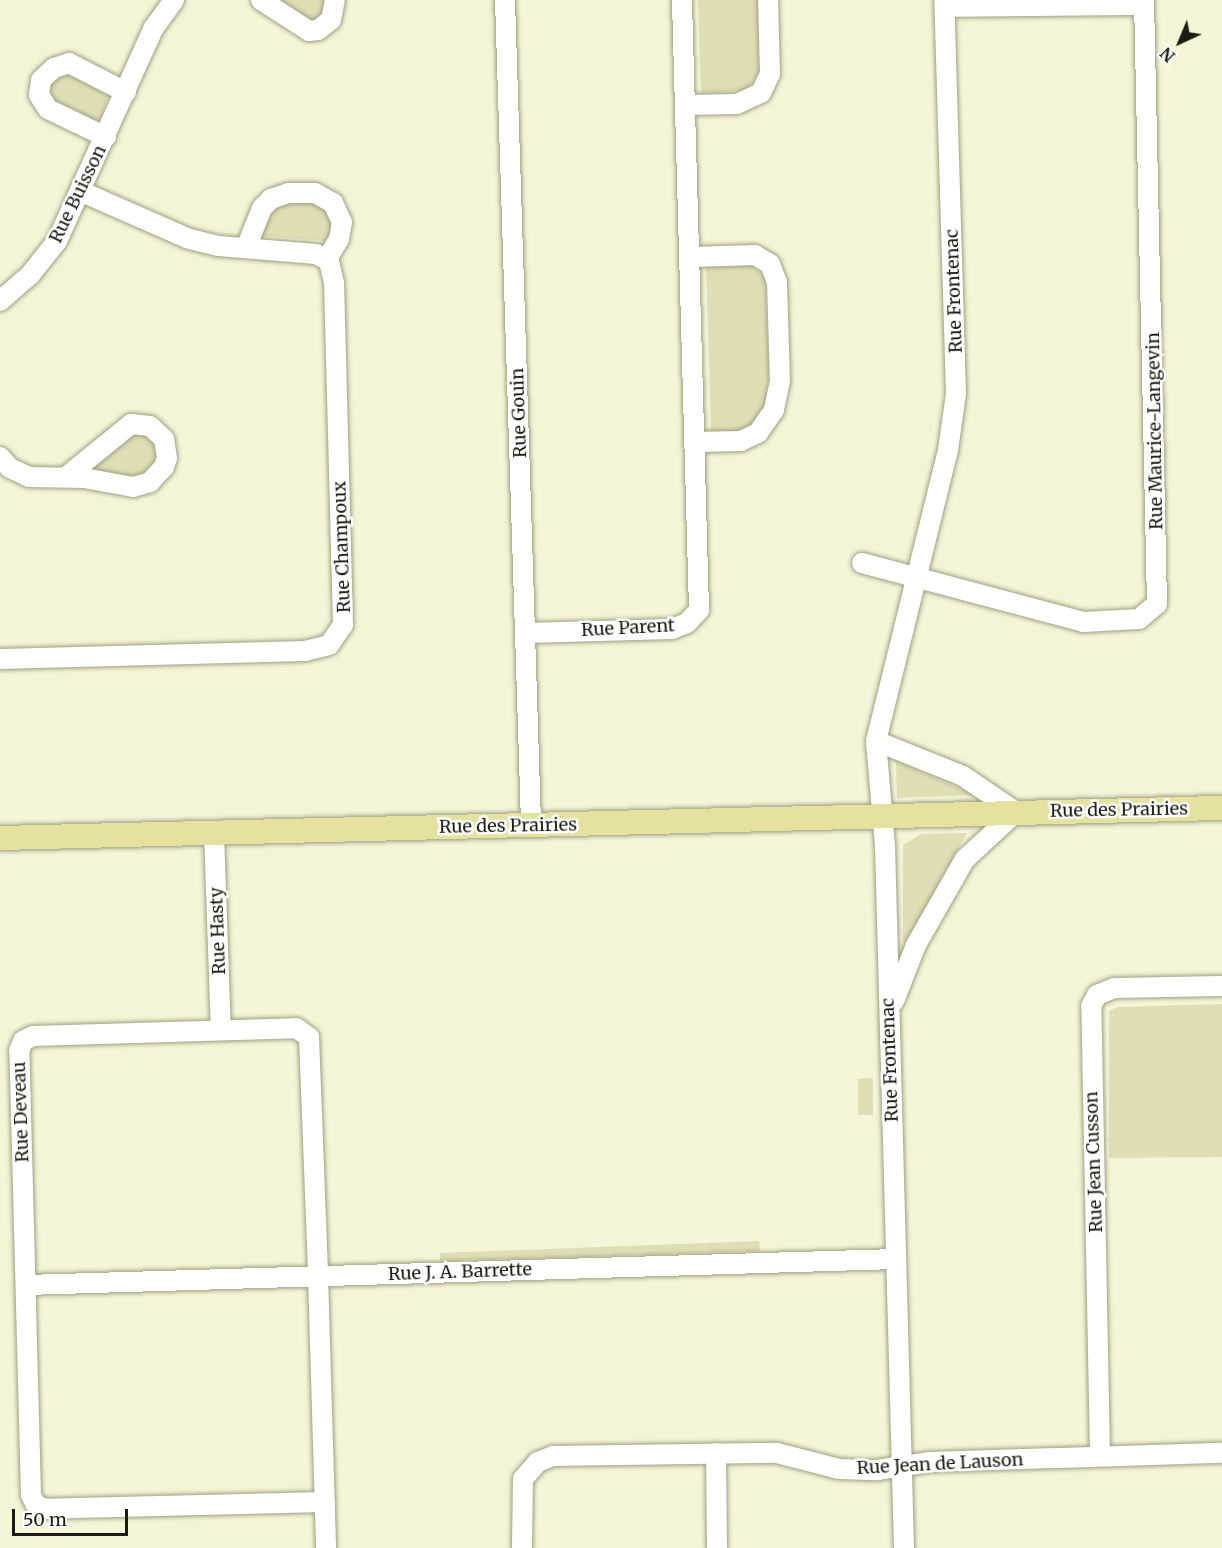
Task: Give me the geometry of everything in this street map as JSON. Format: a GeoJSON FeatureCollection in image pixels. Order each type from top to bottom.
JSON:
{"type":"FeatureCollection","features":[{"type":"Feature","properties":{"kind":"main road","name":"Rue des Prairies"},"geometry":{"type":"LineString","coordinates":[[0,838],[1222,808]]}},
{"type":"Feature","properties":{"kind":"street","name":"Rue Buisson"},"geometry":{"type":"LineString","coordinates":[[0,301],[51,250],[82,192],[153,28],[174,0]]}},
{"type":"Feature","properties":{"kind":"street"},"geometry":{"type":"LineString","coordinates":[[261,0],[309,31],[318,30],[332,20],[335,0]]}},
{"type":"Feature","properties":{"kind":"street","name":"Rue Gouin"},"geometry":{"type":"LineString","coordinates":[[505,0],[531,825]]}},
{"type":"Feature","properties":{"kind":"street","name":"Rue Parent"},"geometry":{"type":"LineString","coordinates":[[526,633],[672,629],[696,615],[700,595],[682,0]]}},
{"type":"Feature","properties":{"kind":"street"},"geometry":{"type":"LineString","coordinates":[[685,105],[738,104],[761,93],[770,74],[768,0]]}},
{"type":"Feature","properties":{"kind":"street","name":"Rue Maurice-Langevin"},"geometry":{"type":"LineString","coordinates":[[916,577],[1083,622],[1139,619],[1157,604],[1144,3],[944,4]]}},
{"type":"Feature","properties":{"kind":"street","name":"Rue Frontenac"},"geometry":{"type":"LineString","coordinates":[[904,1548],[882,817],[876,741],[948,450],[957,384],[944,4]]}},
{"type":"Feature","properties":{"kind":"street","name":"Rue Buisson"},"geometry":{"type":"LineString","coordinates":[[106,137],[48,109],[39,95],[41,80],[54,68],[69,63],[126,92]]}},
{"type":"Feature","properties":{"kind":"street"},"geometry":{"type":"LineString","coordinates":[[82,192],[187,238],[246,248],[316,254],[327,259],[339,239],[342,222],[333,203],[315,193],[281,194],[268,202],[246,248]]}},
{"type":"Feature","properties":{"kind":"street"},"geometry":{"type":"LineString","coordinates":[[690,256],[755,255],[770,264],[777,282],[780,381],[774,410],[758,434],[741,441],[695,442]]}},
{"type":"Feature","properties":{"kind":"street","name":"Rue Champoux"},"geometry":{"type":"LineString","coordinates":[[0,659],[305,651],[325,648],[337,638],[345,614],[334,284],[327,259]]}},
{"type":"Feature","properties":{"kind":"street"},"geometry":{"type":"LineString","coordinates":[[0,457],[29,477],[66,477],[142,486],[164,467],[167,458],[164,439],[150,426],[131,424],[66,477]]}},
{"type":"Feature","properties":{"kind":"street"},"geometry":{"type":"LineString","coordinates":[[862,563],[916,577]]}},
{"type":"Feature","properties":{"kind":"street"},"geometry":{"type":"LineString","coordinates":[[876,741],[963,776],[1016,812],[965,859],[907,964],[889,1020]]}},
{"type":"Feature","properties":{"kind":"street","name":"Rue Hasty"},"geometry":{"type":"LineString","coordinates":[[214,833],[221,1029]]}},
{"type":"Feature","properties":{"kind":"street","name":"Rue Jean Cusson"},"geometry":{"type":"LineString","coordinates":[[1100,1456],[1091,1006],[1097,995],[1107,990],[1222,986]]}},
{"type":"Feature","properties":{"kind":"street","name":"Rue Deveau"},"geometry":{"type":"LineString","coordinates":[[325,1502],[40,1508],[31,1495],[19,1051],[23,1041],[33,1036],[221,1029],[296,1028],[309,1037],[318,1276],[325,1502],[326,1548]]}},
{"type":"Feature","properties":{"kind":"street","name":"Rue J. A. Barrette"},"geometry":{"type":"LineString","coordinates":[[26,1285],[895,1259]]}},
{"type":"Feature","properties":{"kind":"street","name":"Rue Jean de Lauson"},"geometry":{"type":"LineString","coordinates":[[522,1548],[522,1485],[542,1459],[777,1452],[855,1470],[930,1462],[1222,1453]]}},
{"type":"Feature","properties":{"kind":"street"},"geometry":{"type":"LineString","coordinates":[[716,1453],[717,1548]]}},
{"type":"Feature","properties":{"kind":"green space"},"geometry":{"type":"Polygon","coordinates":[[[276,0],[327,0],[322,19],[310,22],[276,0]]]}},
{"type":"Feature","properties":{"kind":"green space"},"geometry":{"type":"Polygon","coordinates":[[[698,0],[758,0],[759,72],[747,90],[701,94],[698,0]]]}},
{"type":"Feature","properties":{"kind":"green space"},"geometry":{"type":"Polygon","coordinates":[[[69,73],[108,96],[100,119],[92,121],[53,104],[48,97],[49,84],[69,73]]]}},
{"type":"Feature","properties":{"kind":"green space"},"geometry":{"type":"Polygon","coordinates":[[[315,202],[324,207],[334,222],[328,241],[262,236],[273,209],[283,203],[315,202]]]}},
{"type":"Feature","properties":{"kind":"green space"},"geometry":{"type":"Polygon","coordinates":[[[752,266],[765,277],[769,369],[765,405],[756,423],[740,431],[711,431],[706,267],[752,266]]]}},
{"type":"Feature","properties":{"kind":"green space"},"geometry":{"type":"Polygon","coordinates":[[[144,432],[155,440],[157,460],[139,478],[91,470],[131,433],[144,432]]]}},
{"type":"Feature","properties":{"kind":"green space"},"geometry":{"type":"Polygon","coordinates":[[[896,761],[971,793],[972,795],[897,798],[896,761]]]}},
{"type":"Feature","properties":{"kind":"green space"},"geometry":{"type":"Polygon","coordinates":[[[967,833],[907,941],[903,941],[903,845],[921,834],[967,833]]]}},
{"type":"Feature","properties":{"kind":"green space"},"geometry":{"type":"Polygon","coordinates":[[[1222,1004],[1222,1157],[1109,1158],[1109,1141],[1094,1141],[1109,1140],[1109,1011],[1118,1007],[1222,1004]]]}},
{"type":"Feature","properties":{"kind":"green space"},"geometry":{"type":"Polygon","coordinates":[[[873,1078],[873,1115],[858,1115],[858,1079],[873,1078]]]}},
{"type":"Feature","properties":{"kind":"green space"},"geometry":{"type":"Polygon","coordinates":[[[759,1241],[760,1251],[440,1261],[440,1253],[759,1241]]]}}]}
